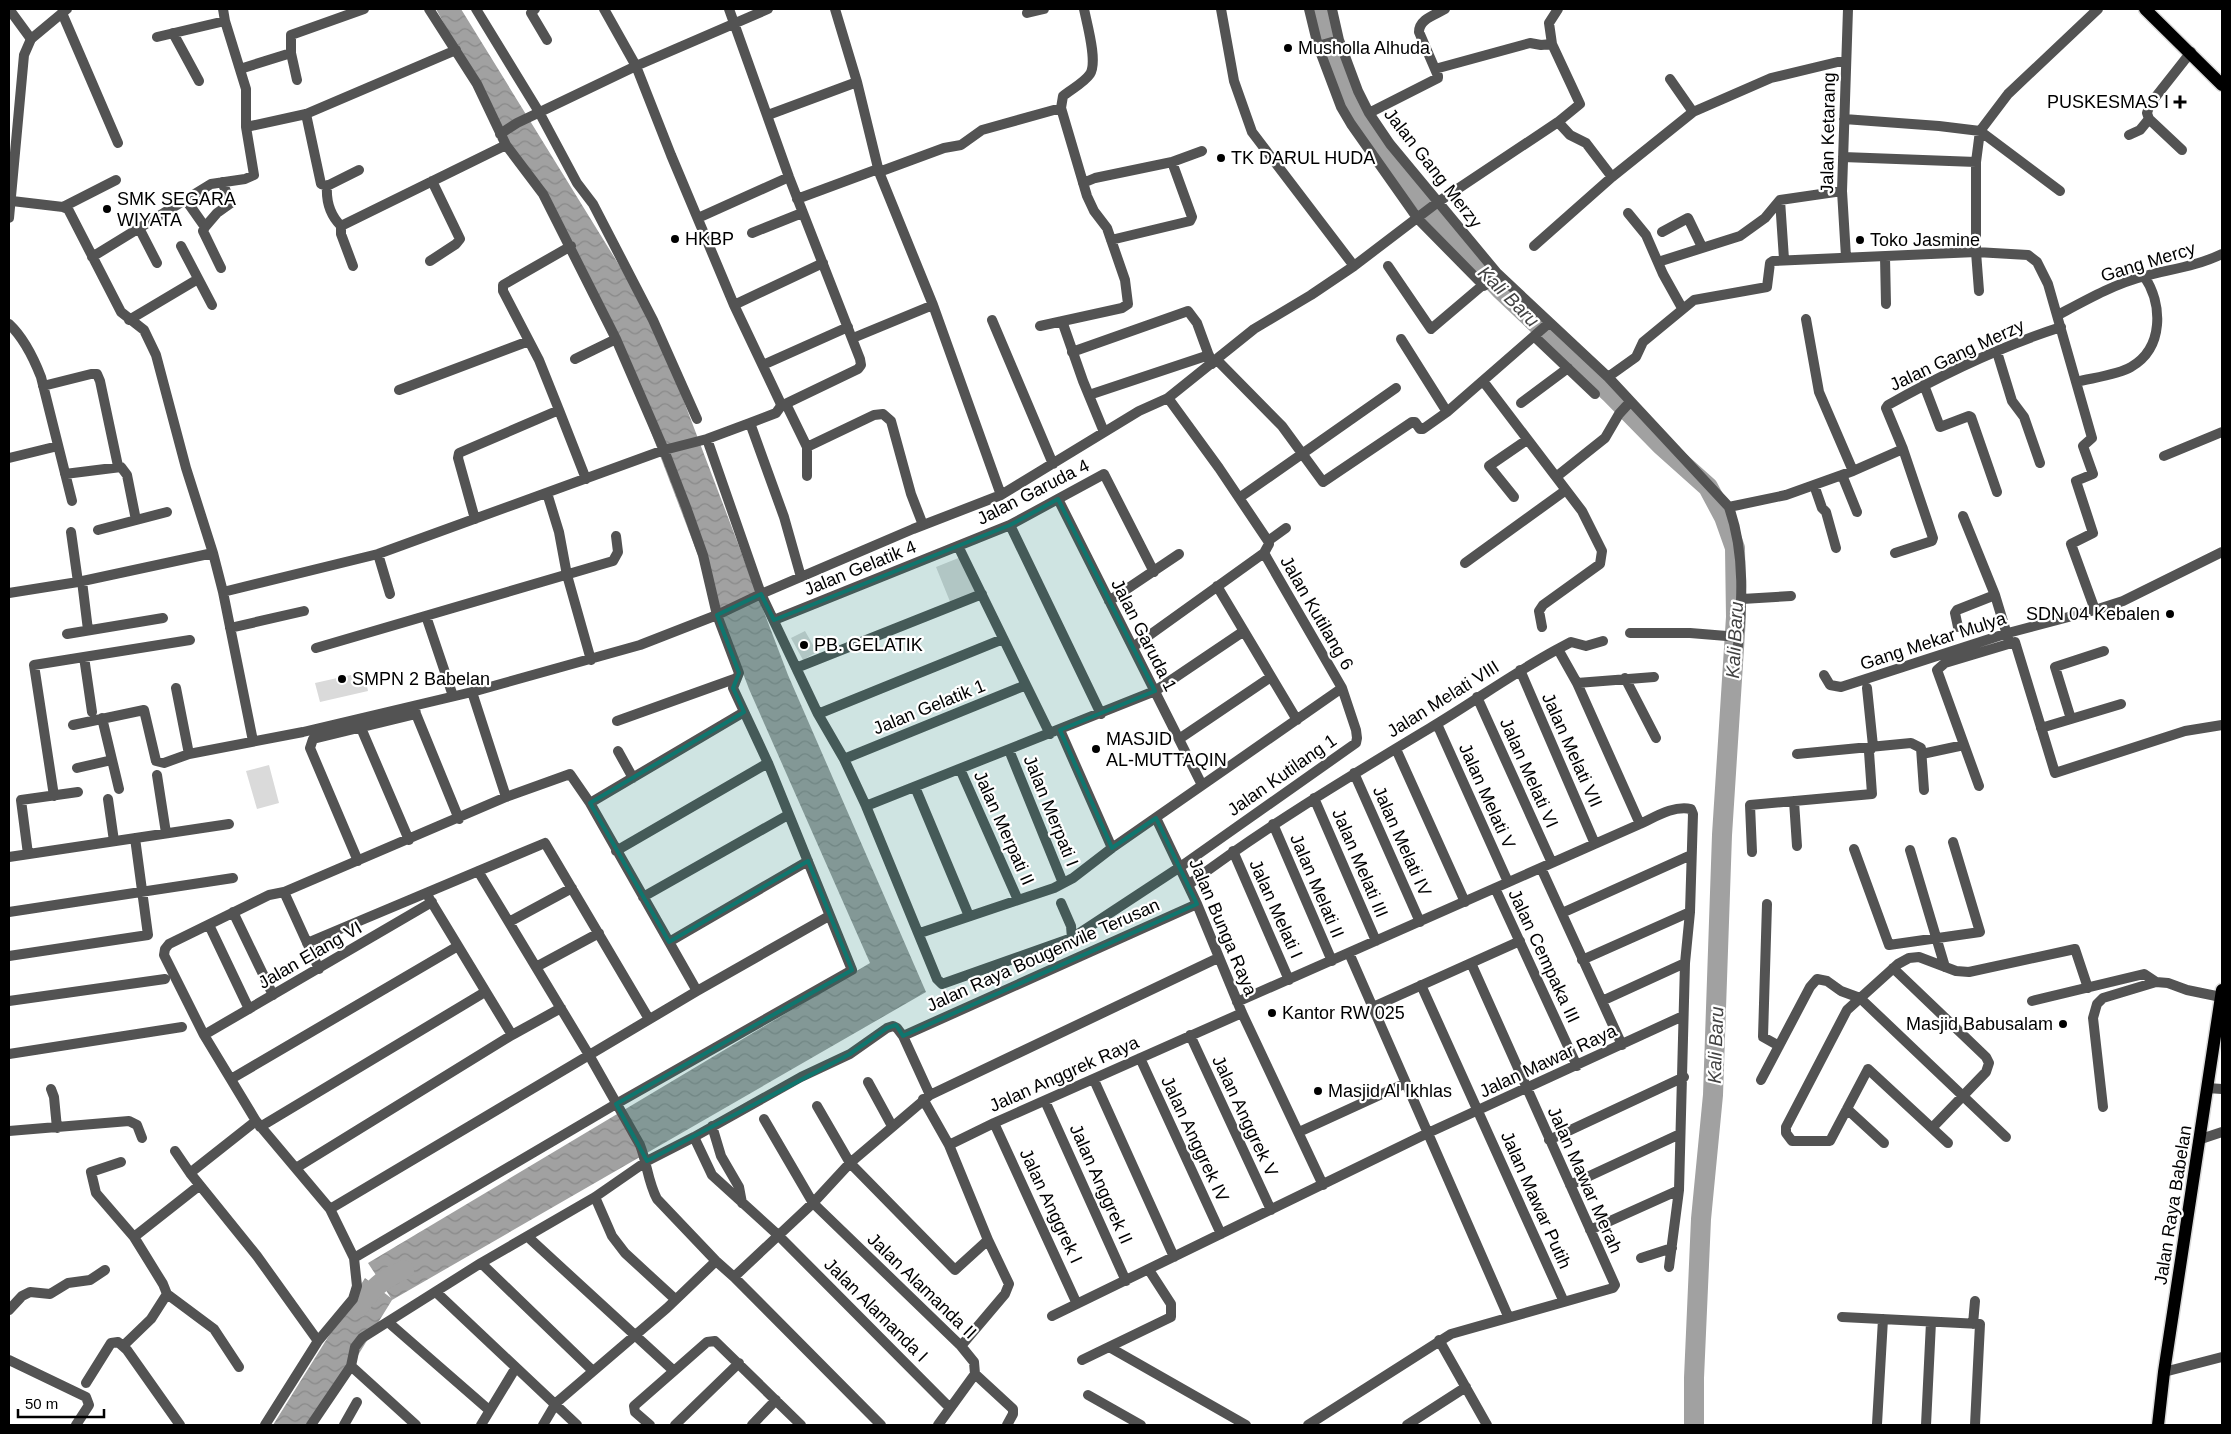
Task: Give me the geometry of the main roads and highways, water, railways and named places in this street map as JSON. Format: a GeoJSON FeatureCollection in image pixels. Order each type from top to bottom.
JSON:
{"type":"FeatureCollection","features":[{"type":"Feature","properties":{"kind":"main road"},"geometry":{"type":"LineString","coordinates":[[2145,9],[2191,52],[2222,85]]}},
{"type":"Feature","properties":{"kind":"main road","name":"Jalan Raya Babelan"},"geometry":{"type":"LineString","coordinates":[[2158,1425],[2164,1372],[2222,994]]}},
{"type":"Feature","properties":{"kind":"water"},"geometry":{"type":"Polygon","coordinates":[[[436,9],[461,9],[653,320],[788,675],[926,992],[392,1300],[315,1425],[273,1425],[365,1278],[391,1298],[368,1263],[870,963],[749,689],[611,327],[436,9]]]}},
{"type":"Feature","properties":{"kind":"waterway","name":"Kali Baru"},"geometry":{"type":"LineString","coordinates":[[1319,9],[1347,101],[1450,236],[1500,289],[1611,394],[1661,445],[1708,487],[1724,517],[1735,548],[1736,617],[1722,835],[1713,1095],[1701,1219],[1694,1378],[1694,1425]]}},
{"type":"Feature","properties":{"kind":"waterway"},"geometry":{"type":"LineString","coordinates":[[358,1308],[378,1285],[404,1270]]}},
{"type":"Feature","properties":{"kind":"place","name":"Musholla Alhuda"},"geometry":{"type":"Point","coordinates":[1288,48]}},
{"type":"Feature","properties":{"kind":"place","name":"PUSKESMAS I"},"geometry":{"type":"Point","coordinates":[2180,102]}},
{"type":"Feature","properties":{"kind":"place","name":"TK DARUL HUDA"},"geometry":{"type":"Point","coordinates":[1221,158]}},
{"type":"Feature","properties":{"kind":"place","name":"SMK SEGARA WIYATA"},"geometry":{"type":"Point","coordinates":[107,209]}},
{"type":"Feature","properties":{"kind":"place","name":"HKBP"},"geometry":{"type":"Point","coordinates":[675,239]}},
{"type":"Feature","properties":{"kind":"place","name":"Toko Jasmine"},"geometry":{"type":"Point","coordinates":[1860,240]}},
{"type":"Feature","properties":{"kind":"place","name":"SDN 04 Kebalen"},"geometry":{"type":"Point","coordinates":[2170,614]}},
{"type":"Feature","properties":{"kind":"place","name":"PB. GELATIK"},"geometry":{"type":"Point","coordinates":[804,645]}},
{"type":"Feature","properties":{"kind":"place","name":"SMPN 2 Babelan"},"geometry":{"type":"Point","coordinates":[342,679]}},
{"type":"Feature","properties":{"kind":"place","name":"MASJID AL-MUTTAQIN"},"geometry":{"type":"Point","coordinates":[1096,749]}},
{"type":"Feature","properties":{"kind":"place","name":"Kantor RW 025"},"geometry":{"type":"Point","coordinates":[1272,1013]}},
{"type":"Feature","properties":{"kind":"place","name":"Masjid Babusalam"},"geometry":{"type":"Point","coordinates":[2063,1024]}},
{"type":"Feature","properties":{"kind":"place","name":"Masjid Al Ikhlas"},"geometry":{"type":"Point","coordinates":[1318,1091]}}]}
